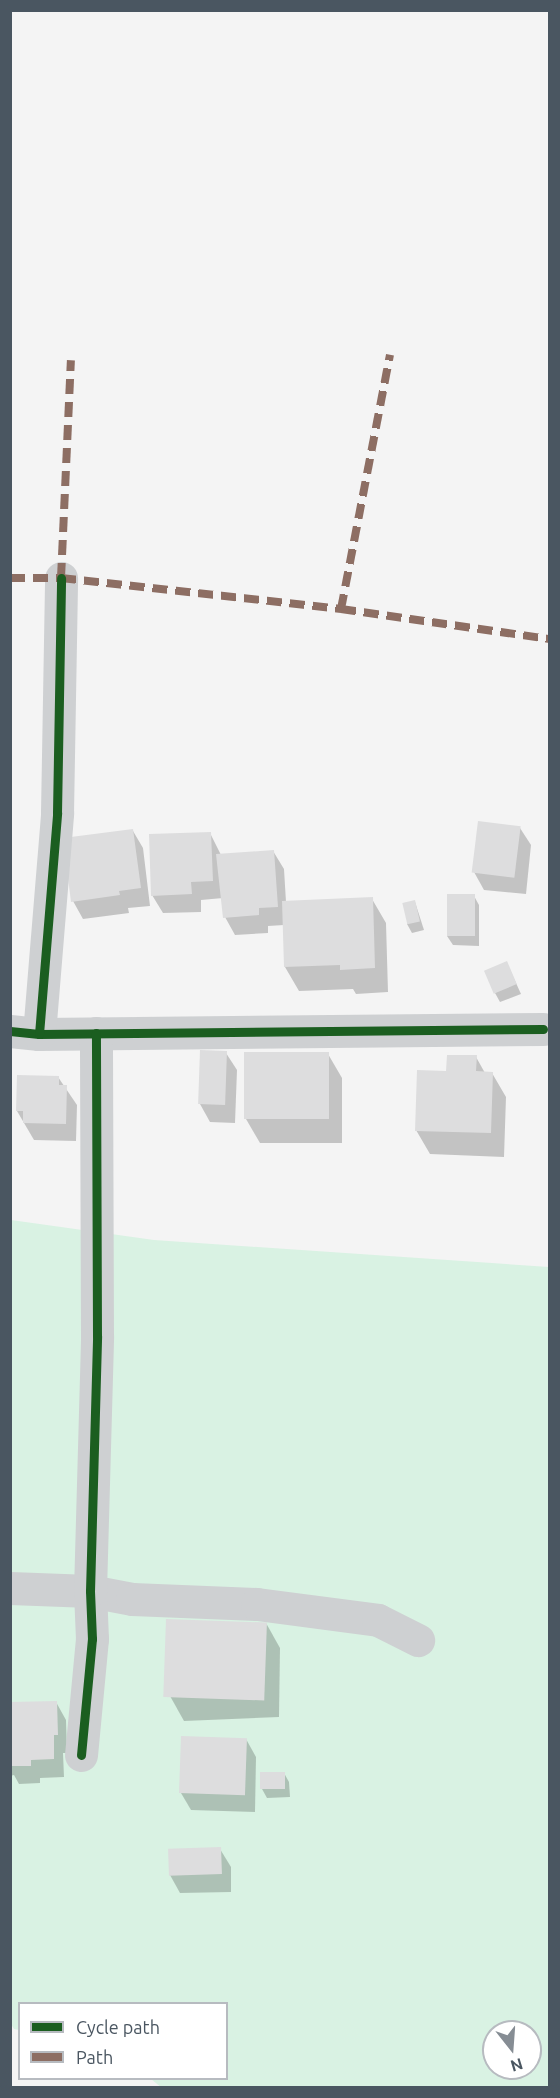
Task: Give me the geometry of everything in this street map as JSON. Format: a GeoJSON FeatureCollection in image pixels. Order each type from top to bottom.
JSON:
{"type":"FeatureCollection","features":[{"type":"Feature","properties":{"kind":"street"},"geometry":{"type":"LineString","coordinates":[[61,578],[57,813],[25,1033],[543,1029]]}},
{"type":"Feature","properties":{"kind":"street"},"geometry":{"type":"LineString","coordinates":[[81,1755],[92,1640],[90,1591],[97,1336],[96,1034]]}},
{"type":"Feature","properties":{"kind":"street"},"geometry":{"type":"LineString","coordinates":[[10,1588],[90,1591],[132,1599],[257,1604],[378,1620],[418,1640]]}},
{"type":"Feature","properties":{"kind":"green space"},"geometry":{"type":"Polygon","coordinates":[[[11,1220],[154,1240],[549,1267],[549,2087],[162,2088],[152,2080],[228,2080],[228,2002],[18,2002],[18,2030],[14,2029],[11,2024],[11,1220]]]}},
{"type":"Feature","properties":{"kind":"building"},"geometry":{"type":"Polygon","coordinates":[[[478,821],[521,826],[514,878],[472,873],[478,821]]]}},
{"type":"Feature","properties":{"kind":"building"},"geometry":{"type":"Polygon","coordinates":[[[133,829],[141,888],[119,891],[120,895],[71,902],[63,838],[133,829]]]}},
{"type":"Feature","properties":{"kind":"building"},"geometry":{"type":"Polygon","coordinates":[[[211,832],[213,881],[191,882],[192,894],[151,896],[149,834],[211,832]]]}},
{"type":"Feature","properties":{"kind":"building"},"geometry":{"type":"Polygon","coordinates":[[[274,850],[278,907],[259,908],[259,915],[223,918],[216,854],[274,850]]]}},
{"type":"Feature","properties":{"kind":"building"},"geometry":{"type":"Polygon","coordinates":[[[447,894],[475,894],[475,936],[447,936],[447,894]]]}},
{"type":"Feature","properties":{"kind":"building"},"geometry":{"type":"Polygon","coordinates":[[[373,897],[375,968],[340,970],[340,965],[284,967],[282,901],[373,897]]]}},
{"type":"Feature","properties":{"kind":"building"},"geometry":{"type":"Polygon","coordinates":[[[415,900],[420,921],[407,924],[402,903],[415,900]]]}},
{"type":"Feature","properties":{"kind":"building"},"geometry":{"type":"Polygon","coordinates":[[[507,961],[517,984],[494,994],[484,971],[507,961]]]}},
{"type":"Feature","properties":{"kind":"building"},"geometry":{"type":"Polygon","coordinates":[[[200,1050],[227,1051],[225,1105],[198,1104],[200,1050]]]}},
{"type":"Feature","properties":{"kind":"building"},"geometry":{"type":"Polygon","coordinates":[[[244,1052],[329,1052],[329,1119],[244,1119],[244,1052]]]}},
{"type":"Feature","properties":{"kind":"building"},"geometry":{"type":"Polygon","coordinates":[[[447,1055],[477,1055],[476,1071],[493,1072],[491,1133],[415,1131],[417,1070],[446,1071],[447,1055]]]}},
{"type":"Feature","properties":{"kind":"building"},"geometry":{"type":"Polygon","coordinates":[[[17,1075],[59,1076],[59,1085],[67,1085],[66,1124],[23,1123],[23,1111],[16,1111],[17,1075]]]}},
{"type":"Feature","properties":{"kind":"building"},"geometry":{"type":"Polygon","coordinates":[[[166,1619],[267,1623],[264,1700],[163,1697],[166,1619]]]}},
{"type":"Feature","properties":{"kind":"building"},"geometry":{"type":"Polygon","coordinates":[[[57,1701],[58,1735],[54,1735],[54,1759],[31,1760],[31,1766],[10,1766],[10,1702],[57,1701]]]}},
{"type":"Feature","properties":{"kind":"building"},"geometry":{"type":"Polygon","coordinates":[[[181,1736],[247,1738],[245,1795],[179,1793],[181,1736]]]}},
{"type":"Feature","properties":{"kind":"building"},"geometry":{"type":"Polygon","coordinates":[[[260,1772],[285,1772],[285,1789],[260,1789],[260,1772]]]}},
{"type":"Feature","properties":{"kind":"building"},"geometry":{"type":"Polygon","coordinates":[[[221,1847],[222,1874],[169,1876],[168,1849],[221,1847]]]}},
{"type":"Feature","properties":{"kind":"marked path"},"geometry":{"type":"LineString","coordinates":[[341,609],[390,355]]}},
{"type":"Feature","properties":{"kind":"marked path"},"geometry":{"type":"LineString","coordinates":[[61,578],[71,360]]}},
{"type":"Feature","properties":{"kind":"marked path"},"geometry":{"type":"LineString","coordinates":[[10,578],[61,578],[341,609],[550,639]]}},
{"type":"Feature","properties":{"kind":"cycle path"},"geometry":{"type":"LineString","coordinates":[[39,1034],[57,813],[61,578]]}},
{"type":"Feature","properties":{"kind":"cycle path"},"geometry":{"type":"LineString","coordinates":[[10,1031],[39,1034],[543,1029]]}},
{"type":"Feature","properties":{"kind":"cycle path"},"geometry":{"type":"LineString","coordinates":[[81,1755],[92,1639],[90,1591],[97,1336],[96,1033]]}}]}
